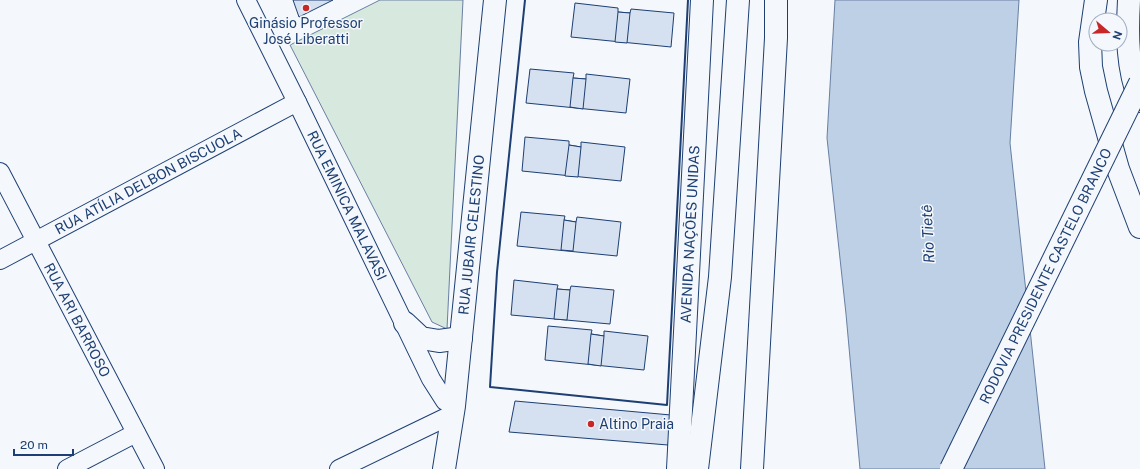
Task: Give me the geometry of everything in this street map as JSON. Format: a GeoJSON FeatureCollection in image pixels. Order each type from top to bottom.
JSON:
{"type":"FeatureCollection","features":[{"type":"Feature","properties":{"kind":"main road","name":"RUA JUBAIR CELESTINO"},"geometry":{"type":"LineString","coordinates":[[444,469],[453,410],[461,338],[495,0]]}},
{"type":"Feature","properties":{"kind":"main road","name":"AVENIDA NAÇÕES UNIDAS"},"geometry":{"type":"LineString","coordinates":[[678,469],[702,0]]}},
{"type":"Feature","properties":{"kind":"main road"},"geometry":{"type":"LineString","coordinates":[[697,469],[720,277],[738,0]]}},
{"type":"Feature","properties":{"kind":"main road"},"geometry":{"type":"LineString","coordinates":[[752,465],[776,38],[776,0]]}},
{"type":"Feature","properties":{"kind":"main road"},"geometry":{"type":"LineString","coordinates":[[1096,0],[1090,42],[1092,73],[1118,169],[1140,227]]}},
{"type":"Feature","properties":{"kind":"main road"},"geometry":{"type":"LineString","coordinates":[[1129,0],[1128,40],[1130,64],[1133,82],[1140,101]]}},
{"type":"Feature","properties":{"kind":"main road","name":"RODOVIA PRESIDENTE CASTELO BRANCO"},"geometry":{"type":"LineString","coordinates":[[951,469],[1140,83]]}},
{"type":"Feature","properties":{"kind":"main road"},"geometry":{"type":"LineString","coordinates":[[405,323],[421,338],[440,341],[461,338]]}},
{"type":"Feature","properties":{"kind":"street","name":"RUA EMINICA MALAVASI"},"geometry":{"type":"LineString","coordinates":[[246,0],[431,379],[445,401],[453,410]]}},
{"type":"Feature","properties":{"kind":"street","name":"RUA ATÍLIA DELBON BISCUOLA"},"geometry":{"type":"LineString","coordinates":[[0,260],[297,102]]}},
{"type":"Feature","properties":{"kind":"street","name":"RUA ARI BARROSO"},"geometry":{"type":"LineString","coordinates":[[0,172],[155,469]]}},
{"type":"Feature","properties":{"kind":"street"},"geometry":{"type":"LineString","coordinates":[[339,469],[453,410]]}},
{"type":"Feature","properties":{"kind":"street"},"geometry":{"type":"LineString","coordinates":[[67,469],[136,433]]}},
{"type":"Feature","properties":{"kind":"shaded area"},"geometry":{"type":"Polygon","coordinates":[[[380,0],[463,0],[447,329],[432,322],[290,45],[380,0]]]}},
{"type":"Feature","properties":{"kind":"water","name":"Rio Tietê"},"geometry":{"type":"Polygon","coordinates":[[[835,0],[1019,0],[1010,143],[1045,469],[860,469],[846,314],[827,138],[835,0]]]}},
{"type":"Feature","properties":{"kind":"building","name":"Ginásio Professor José Liberatti"},"geometry":{"type":"Polygon","coordinates":[[[293,0],[333,0],[299,17],[293,0]]]}},
{"type":"Feature","properties":{"kind":"building"},"geometry":{"type":"Polygon","coordinates":[[[575,3],[618,8],[618,12],[630,13],[631,9],[674,13],[671,47],[571,37],[575,3]]]}},
{"type":"Feature","properties":{"kind":"building"},"geometry":{"type":"Polygon","coordinates":[[[618,12],[630,13],[627,43],[615,42],[618,12]]]}},
{"type":"Feature","properties":{"kind":"building"},"geometry":{"type":"Polygon","coordinates":[[[530,69],[574,73],[573,78],[586,79],[586,74],[630,79],[626,113],[526,103],[530,69]]]}},
{"type":"Feature","properties":{"kind":"building"},"geometry":{"type":"Polygon","coordinates":[[[573,78],[586,79],[583,109],[570,107],[573,78]]]}},
{"type":"Feature","properties":{"kind":"building"},"geometry":{"type":"Polygon","coordinates":[[[525,137],[569,141],[569,145],[581,147],[581,142],[625,147],[621,181],[522,171],[525,137]]]}},
{"type":"Feature","properties":{"kind":"building"},"geometry":{"type":"Polygon","coordinates":[[[569,145],[581,147],[578,177],[565,176],[569,145]]]}},
{"type":"Feature","properties":{"kind":"building"},"geometry":{"type":"Polygon","coordinates":[[[521,212],[565,216],[564,220],[576,222],[577,217],[621,222],[617,256],[517,246],[521,212]]]}},
{"type":"Feature","properties":{"kind":"building"},"geometry":{"type":"Polygon","coordinates":[[[564,220],[576,222],[573,251],[561,250],[564,220]]]}},
{"type":"Feature","properties":{"kind":"building"},"geometry":{"type":"Polygon","coordinates":[[[514,280],[558,285],[557,289],[570,290],[571,286],[614,290],[610,324],[511,315],[514,280]]]}},
{"type":"Feature","properties":{"kind":"building"},"geometry":{"type":"Polygon","coordinates":[[[557,289],[570,290],[567,320],[554,319],[557,289]]]}},
{"type":"Feature","properties":{"kind":"building"},"geometry":{"type":"Polygon","coordinates":[[[548,326],[592,330],[591,334],[604,336],[604,331],[648,336],[644,370],[545,360],[548,326]]]}},
{"type":"Feature","properties":{"kind":"building"},"geometry":{"type":"Polygon","coordinates":[[[591,334],[604,336],[601,366],[588,364],[591,334]]]}},
{"type":"Feature","properties":{"kind":"building","name":"Altino Praia"},"geometry":{"type":"Polygon","coordinates":[[[515,401],[671,415],[668,445],[509,432],[515,401]]]}},
{"type":"Feature","properties":{"kind":"wall"},"geometry":{"type":"LineString","coordinates":[[525,0],[497,272],[490,387],[667,405],[688,0]]}},
{"type":"Feature","properties":{"kind":"place","name":"Ginásio Professor José Liberatti"},"geometry":{"type":"Point","coordinates":[306,8]}},
{"type":"Feature","properties":{"kind":"place","name":"Altino Praia"},"geometry":{"type":"Point","coordinates":[591,424]}}]}
